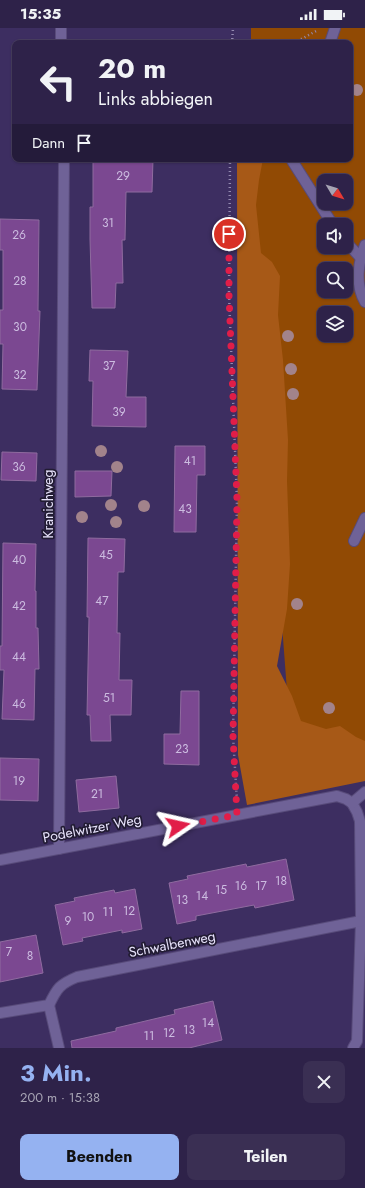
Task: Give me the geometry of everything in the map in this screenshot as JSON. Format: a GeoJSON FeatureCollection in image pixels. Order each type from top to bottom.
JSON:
{"type":"FeatureCollection","features":[{"type":"Feature","properties":{"kind":"street"},"geometry":{"type":"LineString","coordinates":[[61,28],[61,40]]}},
{"type":"Feature","properties":{"kind":"street"},"geometry":{"type":"LineString","coordinates":[[331,40],[335,28]]}},
{"type":"Feature","properties":{"kind":"street","name":"Kranichweg"},"geometry":{"type":"LineString","coordinates":[[59,849],[64,162]]}},
{"type":"Feature","properties":{"kind":"street"},"geometry":{"type":"LineString","coordinates":[[293,162],[329,218]]}},
{"type":"Feature","properties":{"kind":"street"},"geometry":{"type":"LineString","coordinates":[[365,246],[360,257],[358,280],[361,296],[365,302]]}},
{"type":"Feature","properties":{"kind":"street"},"geometry":{"type":"LineString","coordinates":[[353,250],[360,257]]}},
{"type":"Feature","properties":{"kind":"street"},"geometry":{"type":"LineString","coordinates":[[354,541],[365,518]]}},
{"type":"Feature","properties":{"kind":"street"},"geometry":{"type":"LineString","coordinates":[[353,1048],[356,1041],[362,921],[360,821],[352,803],[365,792]]}},
{"type":"Feature","properties":{"kind":"street","name":"Podelwitzer Weg"},"geometry":{"type":"LineString","coordinates":[[0,860],[337,796],[352,803]]}},
{"type":"Feature","properties":{"kind":"street","name":"Schwalbenweg"},"geometry":{"type":"LineString","coordinates":[[49,1005],[63,983],[77,977],[362,921]]}},
{"type":"Feature","properties":{"kind":"street"},"geometry":{"type":"LineString","coordinates":[[0,1013],[49,1005],[58,1048]]}},
{"type":"Feature","properties":{"kind":"path"},"geometry":{"type":"LineString","coordinates":[[232,28],[232,40]]}},
{"type":"Feature","properties":{"kind":"path"},"geometry":{"type":"LineString","coordinates":[[300,40],[322,28]]}},
{"type":"Feature","properties":{"kind":"path"},"geometry":{"type":"LineString","coordinates":[[230,162],[229,295],[237,500],[233,736],[237,815]]}},
{"type":"Feature","properties":{"kind":"shaded area"},"geometry":{"type":"Polygon","coordinates":[[[251,28],[365,28],[365,765],[293,770],[250,203],[250,162],[353,162],[353,40],[251,40],[251,28]]]}},
{"type":"Feature","properties":{"kind":"shaded area"},"geometry":{"type":"Polygon","coordinates":[[[237,162],[262,162],[256,205],[261,253],[272,262],[280,276],[278,315],[283,360],[288,440],[287,481],[290,564],[287,609],[277,666],[292,696],[301,721],[326,729],[340,726],[356,737],[365,741],[365,781],[247,805],[238,755],[237,162]]]}},
{"type":"Feature","properties":{"kind":"building"},"geometry":{"type":"Polygon","coordinates":[[[93,162],[153,162],[152,192],[126,192],[125,240],[122,240],[123,283],[116,283],[115,308],[92,308],[90,207],[93,207],[93,162]]]}},
{"type":"Feature","properties":{"kind":"building"},"geometry":{"type":"Polygon","coordinates":[[[0,219],[39,220],[38,311],[40,311],[37,390],[2,389],[3,344],[0,344],[0,310],[3,310],[3,250],[0,250],[0,219]]]}},
{"type":"Feature","properties":{"kind":"building"},"geometry":{"type":"Polygon","coordinates":[[[90,350],[128,351],[126,397],[146,397],[146,427],[92,426],[93,381],[89,381],[90,350]]]}},
{"type":"Feature","properties":{"kind":"building"},"geometry":{"type":"Polygon","coordinates":[[[175,446],[205,446],[205,475],[197,475],[196,532],[174,532],[175,446]]]}},
{"type":"Feature","properties":{"kind":"building"},"geometry":{"type":"Polygon","coordinates":[[[2,452],[37,453],[36,481],[1,480],[2,452]]]}},
{"type":"Feature","properties":{"kind":"building"},"geometry":{"type":"Polygon","coordinates":[[[75,471],[112,471],[111,496],[75,497],[75,471]]]}},
{"type":"Feature","properties":{"kind":"building"},"geometry":{"type":"Polygon","coordinates":[[[88,538],[125,539],[124,572],[118,572],[117,633],[120,633],[119,680],[132,680],[131,715],[110,715],[111,741],[91,741],[90,715],[87,715],[89,617],[87,617],[88,538]]]}},
{"type":"Feature","properties":{"kind":"building"},"geometry":{"type":"Polygon","coordinates":[[[3,543],[36,544],[35,591],[39,669],[35,669],[34,720],[2,719],[4,670],[0,670],[0,646],[2,646],[3,543]]]}},
{"type":"Feature","properties":{"kind":"building"},"geometry":{"type":"Polygon","coordinates":[[[181,691],[199,691],[199,765],[164,764],[164,734],[180,734],[181,691]]]}},
{"type":"Feature","properties":{"kind":"building"},"geometry":{"type":"Polygon","coordinates":[[[0,758],[39,759],[38,801],[0,800],[0,758]]]}},
{"type":"Feature","properties":{"kind":"building"},"geometry":{"type":"Polygon","coordinates":[[[116,776],[119,808],[79,812],[76,780],[116,776]]]}},
{"type":"Feature","properties":{"kind":"building"},"geometry":{"type":"Polygon","coordinates":[[[286,859],[294,900],[255,908],[254,905],[196,916],[196,920],[177,924],[169,883],[188,879],[187,876],[246,864],[247,867],[286,859]]]}},
{"type":"Feature","properties":{"kind":"building"},"geometry":{"type":"Polygon","coordinates":[[[135,889],[142,929],[122,933],[122,930],[82,938],[83,941],[63,945],[55,905],[75,901],[74,898],[114,890],[115,893],[135,889]]]}},
{"type":"Feature","properties":{"kind":"building"},"geometry":{"type":"Polygon","coordinates":[[[36,935],[43,973],[0,982],[0,942],[36,935]]]}},
{"type":"Feature","properties":{"kind":"building"},"geometry":{"type":"Polygon","coordinates":[[[213,1001],[222,1040],[189,1048],[72,1048],[71,1041],[116,1031],[116,1028],[175,1014],[174,1010],[213,1001]]]}},
{"type":"Feature","properties":{"kind":"route"},"geometry":{"type":"LineString","coordinates":[[178,826],[237,815],[233,736],[237,500],[229,295],[229,234]]}}]}
